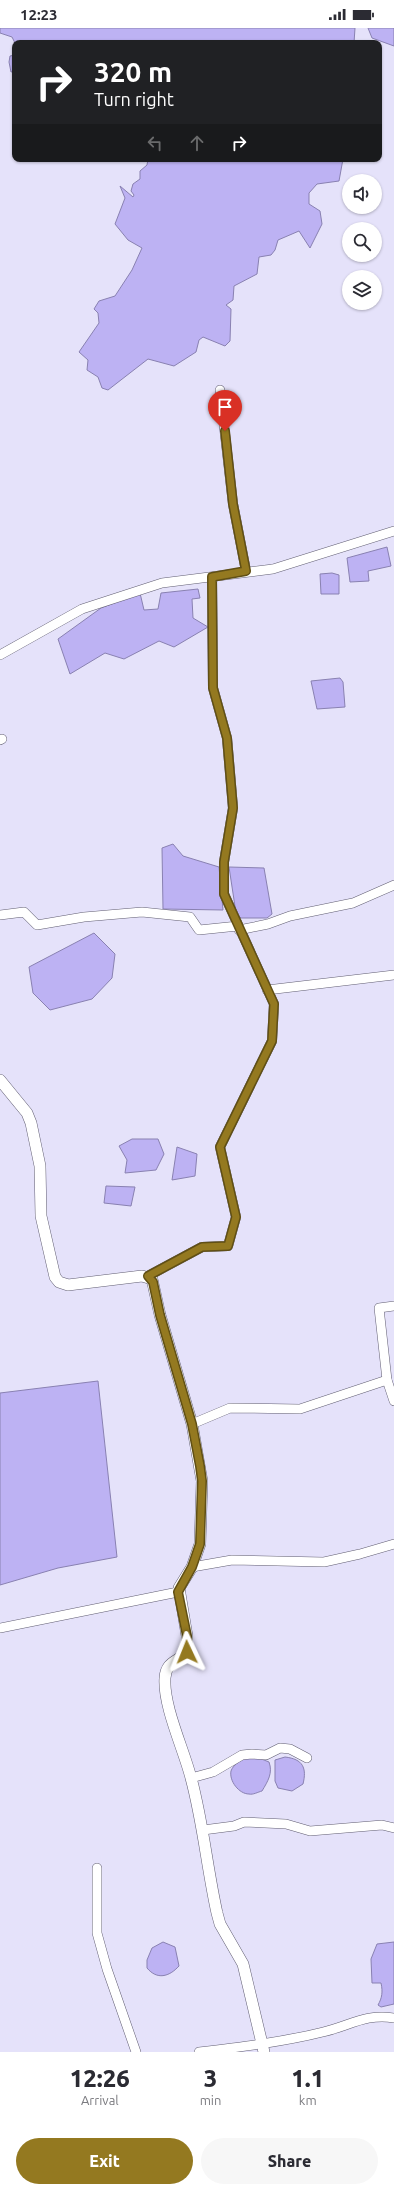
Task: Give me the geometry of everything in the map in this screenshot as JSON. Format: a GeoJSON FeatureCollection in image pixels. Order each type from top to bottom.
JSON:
{"type":"FeatureCollection","features":[{"type":"Feature","properties":{"kind":"street"},"geometry":{"type":"LineString","coordinates":[[220,390],[233,504],[246,571]]}},
{"type":"Feature","properties":{"kind":"street"},"geometry":{"type":"LineString","coordinates":[[0,655],[82,609],[162,583],[246,571],[273,569],[394,531]]}},
{"type":"Feature","properties":{"kind":"street"},"geometry":{"type":"LineString","coordinates":[[0,1080],[24,1108],[31,1123],[40,1166],[41,1216],[56,1277],[59,1282],[68,1285],[148,1276],[202,1247],[228,1246],[236,1217],[220,1147],[272,1041],[274,1004],[224,894],[224,862],[233,808],[227,738],[213,688],[212,577]]}},
{"type":"Feature","properties":{"kind":"street"},"geometry":{"type":"LineString","coordinates":[[0,915],[24,912],[37,925],[84,917],[142,912],[190,917],[199,930],[239,928],[268,924],[290,916],[353,903],[394,885]]}},
{"type":"Feature","properties":{"kind":"street"},"geometry":{"type":"LineString","coordinates":[[267,990],[394,975]]}},
{"type":"Feature","properties":{"kind":"street"},"geometry":{"type":"LineString","coordinates":[[148,1276],[153,1282],[160,1315],[192,1424],[202,1481],[200,1544],[192,1567],[178,1592],[187,1636],[187,1652],[182,1657],[171,1662],[167,1667],[164,1678],[166,1696],[191,1778],[203,1830],[220,1924],[242,1964],[263,2048]]}},
{"type":"Feature","properties":{"kind":"street"},"geometry":{"type":"LineString","coordinates":[[394,1306],[379,1308],[387,1380],[394,1401]]}},
{"type":"Feature","properties":{"kind":"street"},"geometry":{"type":"LineString","coordinates":[[192,1424],[230,1408],[300,1409],[387,1380]]}},
{"type":"Feature","properties":{"kind":"street"},"geometry":{"type":"LineString","coordinates":[[192,1567],[232,1560],[324,1562],[360,1554],[394,1544]]}},
{"type":"Feature","properties":{"kind":"street"},"geometry":{"type":"LineString","coordinates":[[0,1628],[178,1592]]}},
{"type":"Feature","properties":{"kind":"street"},"geometry":{"type":"LineString","coordinates":[[191,1778],[213,1772],[242,1756],[252,1754],[266,1756],[280,1748],[290,1749],[307,1758]]}},
{"type":"Feature","properties":{"kind":"street"},"geometry":{"type":"LineString","coordinates":[[203,1830],[234,1826],[244,1822],[286,1824],[310,1831],[382,1825],[394,1828]]}},
{"type":"Feature","properties":{"kind":"street"},"geometry":{"type":"LineString","coordinates":[[97,1868],[97,1933],[107,1969],[136,2052]]}},
{"type":"Feature","properties":{"kind":"street"},"geometry":{"type":"LineString","coordinates":[[199,2052],[263,2048],[324,2032],[372,2016],[394,2018]]}},
{"type":"Feature","properties":{"kind":"shaded area"},"geometry":{"type":"Polygon","coordinates":[[[0,28],[355,28],[354,40],[14,40],[12,37],[0,33],[0,28]]]}},
{"type":"Feature","properties":{"kind":"shaded area"},"geometry":{"type":"Polygon","coordinates":[[[368,28],[394,28],[394,46],[382,42],[382,40],[372,38],[368,28]]]}},
{"type":"Feature","properties":{"kind":"shaded area"},"geometry":{"type":"Polygon","coordinates":[[[10,56],[12,56],[11,72],[9,62],[10,56]]]}},
{"type":"Feature","properties":{"kind":"shaded area"},"geometry":{"type":"Polygon","coordinates":[[[148,162],[342,162],[339,181],[317,184],[309,193],[309,204],[320,211],[322,224],[310,248],[299,231],[278,240],[275,250],[271,255],[259,257],[257,274],[234,286],[233,300],[226,305],[231,309],[230,341],[225,346],[203,337],[199,340],[196,352],[174,366],[148,359],[108,390],[102,388],[98,377],[87,370],[88,360],[79,352],[99,323],[98,313],[94,309],[99,301],[115,296],[132,270],[142,248],[128,240],[115,224],[125,198],[120,186],[133,197],[134,195],[131,191],[133,184],[140,179],[140,171],[147,165],[148,162]]]}},
{"type":"Feature","properties":{"kind":"shaded area"},"geometry":{"type":"Polygon","coordinates":[[[387,547],[391,566],[368,571],[369,581],[350,582],[347,558],[387,547]]]}},
{"type":"Feature","properties":{"kind":"shaded area"},"geometry":{"type":"Polygon","coordinates":[[[332,573],[339,575],[339,594],[321,594],[320,574],[332,573]]]}},
{"type":"Feature","properties":{"kind":"shaded area"},"geometry":{"type":"Polygon","coordinates":[[[198,589],[200,598],[192,599],[193,618],[208,627],[174,647],[159,641],[124,659],[105,653],[70,674],[58,639],[101,608],[140,593],[144,610],[158,609],[161,593],[198,589]]]}},
{"type":"Feature","properties":{"kind":"shaded area"},"geometry":{"type":"Polygon","coordinates":[[[340,678],[343,682],[345,707],[317,709],[311,681],[340,678]]]}},
{"type":"Feature","properties":{"kind":"shaded area"},"geometry":{"type":"Polygon","coordinates":[[[173,844],[183,856],[219,867],[223,910],[163,909],[162,848],[173,844]]]}},
{"type":"Feature","properties":{"kind":"shaded area"},"geometry":{"type":"Polygon","coordinates":[[[229,867],[264,868],[272,914],[267,918],[241,918],[236,913],[229,867]]]}},
{"type":"Feature","properties":{"kind":"shaded area"},"geometry":{"type":"Polygon","coordinates":[[[94,933],[115,954],[112,978],[92,999],[50,1010],[33,993],[29,967],[94,933]]]}},
{"type":"Feature","properties":{"kind":"shaded area"},"geometry":{"type":"Polygon","coordinates":[[[132,1139],[158,1139],[164,1154],[156,1170],[125,1173],[127,1160],[119,1146],[132,1139]]]}},
{"type":"Feature","properties":{"kind":"shaded area"},"geometry":{"type":"Polygon","coordinates":[[[177,1147],[197,1154],[195,1176],[172,1180],[177,1147]]]}},
{"type":"Feature","properties":{"kind":"shaded area"},"geometry":{"type":"Polygon","coordinates":[[[106,1186],[135,1187],[131,1206],[104,1203],[106,1186]]]}},
{"type":"Feature","properties":{"kind":"shaded area"},"geometry":{"type":"Polygon","coordinates":[[[98,1381],[117,1557],[58,1568],[0,1585],[0,1393],[98,1381]]]}},
{"type":"Feature","properties":{"kind":"shaded area"},"geometry":{"type":"Polygon","coordinates":[[[285,1757],[300,1762],[304,1769],[303,1784],[292,1791],[278,1788],[275,1781],[275,1760],[285,1757]]]}},
{"type":"Feature","properties":{"kind":"shaded area"},"geometry":{"type":"Polygon","coordinates":[[[245,1758],[259,1758],[269,1762],[270,1773],[262,1791],[252,1794],[245,1793],[238,1789],[233,1783],[231,1771],[237,1763],[245,1758]]]}},
{"type":"Feature","properties":{"kind":"shaded area"},"geometry":{"type":"Polygon","coordinates":[[[163,1942],[175,1947],[179,1966],[167,1975],[159,1976],[147,1968],[147,1960],[152,1948],[163,1942]]]}},
{"type":"Feature","properties":{"kind":"shaded area"},"geometry":{"type":"Polygon","coordinates":[[[394,1942],[394,2004],[381,2007],[378,2005],[382,1995],[381,1983],[372,1983],[371,1959],[377,1944],[394,1942]]]}},
{"type":"Feature","properties":{"kind":"route"},"geometry":{"type":"LineString","coordinates":[[187,1652],[187,1636],[178,1592],[180,1585],[192,1567],[200,1544],[202,1481],[192,1424],[170,1353],[152,1278],[148,1276],[202,1247],[228,1246],[236,1217],[220,1147],[272,1041],[274,1004],[224,894],[224,862],[233,808],[227,738],[213,688],[212,577],[246,571],[233,504],[225,431]]}}]}
